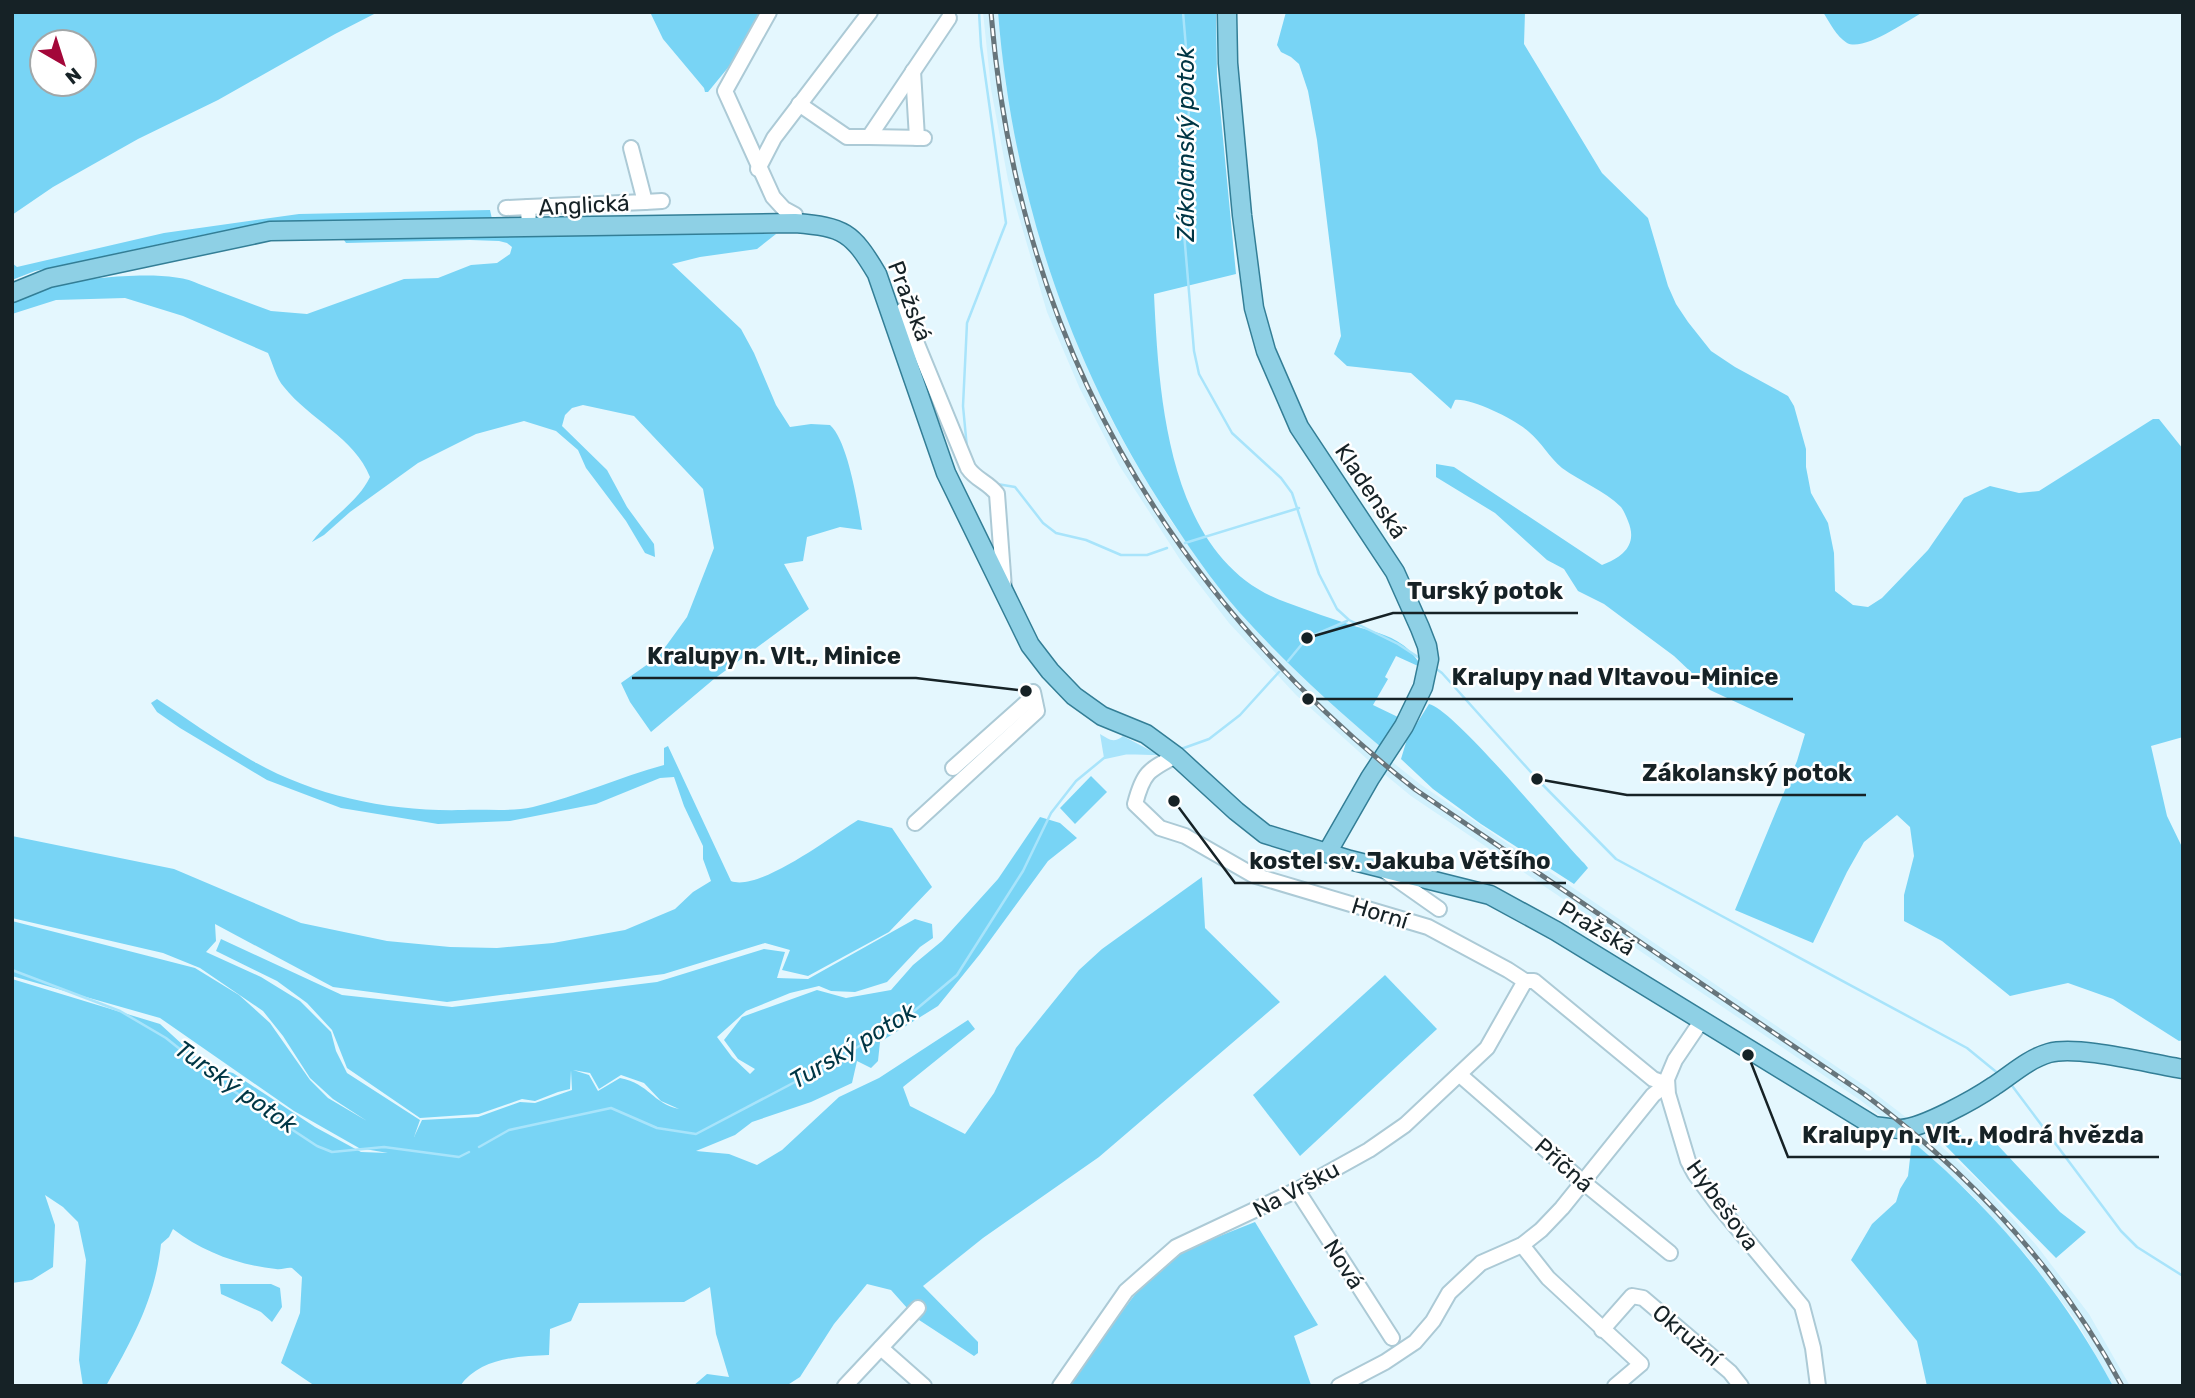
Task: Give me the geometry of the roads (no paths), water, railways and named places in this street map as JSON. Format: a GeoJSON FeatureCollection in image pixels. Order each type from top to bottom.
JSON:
{"type":"FeatureCollection","features":[{"type":"Feature","properties":{"kind":"main road","name":"Kladenská"},"geometry":{"type":"LineString","coordinates":[[1227,12],[1228,63],[1242,215],[1254,308],[1266,351],[1299,427],[1395,572],[1427,646],[1429,659],[1423,687],[1404,726],[1370,778],[1327,853]]}},
{"type":"Feature","properties":{"kind":"main road","name":"Pražská"},"geometry":{"type":"LineString","coordinates":[[12,293],[49,278],[270,231],[502,228],[795,219],[825,225],[847,234],[861,247],[877,274],[946,473],[1030,645],[1074,696],[1102,716],[1146,734],[1176,756],[1265,834],[1381,868],[1490,895],[1556,931],[1874,1126],[1908,1127],[1973,1099],[2014,1071],[2048,1053],[2066,1051],[2183,1069]]}},
{"type":"Feature","properties":{"kind":"street"},"geometry":{"type":"LineString","coordinates":[[769,12],[725,91],[758,169],[773,197],[795,219]]}},
{"type":"Feature","properties":{"kind":"street"},"geometry":{"type":"LineString","coordinates":[[758,169],[774,138],[870,12]]}},
{"type":"Feature","properties":{"kind":"street"},"geometry":{"type":"LineString","coordinates":[[869,137],[949,18]]}},
{"type":"Feature","properties":{"kind":"street"},"geometry":{"type":"LineString","coordinates":[[799,104],[847,137],[922,138],[914,71]]}},
{"type":"Feature","properties":{"kind":"street","name":"Anglická"},"geometry":{"type":"LineString","coordinates":[[528,227],[527,207],[645,202],[631,148]]}},
{"type":"Feature","properties":{"kind":"street"},"geometry":{"type":"LineString","coordinates":[[645,202],[662,201]]}},
{"type":"Feature","properties":{"kind":"street"},"geometry":{"type":"LineString","coordinates":[[506,208],[527,207]]}},
{"type":"Feature","properties":{"kind":"street","name":"Pražská"},"geometry":{"type":"LineString","coordinates":[[903,310],[968,468],[976,479],[988,483],[997,494],[1004,593]]}},
{"type":"Feature","properties":{"kind":"street"},"geometry":{"type":"LineString","coordinates":[[915,823],[1037,711],[1034,697],[953,768]]}},
{"type":"Feature","properties":{"kind":"street","name":"Horní"},"geometry":{"type":"LineString","coordinates":[[1176,756],[1153,767],[1146,775],[1135,804],[1160,828],[1185,836],[1253,875],[1429,927],[1525,981],[1542,985],[1653,1079],[1667,1084]]}},
{"type":"Feature","properties":{"kind":"street"},"geometry":{"type":"LineString","coordinates":[[1381,868],[1439,909]]}},
{"type":"Feature","properties":{"kind":"street","name":"Na Vršku"},"geometry":{"type":"LineString","coordinates":[[1060,1386],[1126,1291],[1176,1248],[1297,1190],[1369,1150],[1405,1125],[1460,1075],[1494,1038],[1525,981]]}},
{"type":"Feature","properties":{"kind":"street"},"geometry":{"type":"LineString","coordinates":[[1339,1386],[1415,1342],[1433,1321],[1449,1293],[1481,1263],[1522,1245],[1541,1230],[1562,1208],[1653,1095],[1667,1084],[1671,1066],[1702,1020]]}},
{"type":"Feature","properties":{"kind":"street","name":"Příčná"},"geometry":{"type":"LineString","coordinates":[[1460,1075],[1670,1253]]}},
{"type":"Feature","properties":{"kind":"street","name":"Hybešova"},"geometry":{"type":"LineString","coordinates":[[1667,1084],[1688,1161],[1695,1174],[1802,1306],[1814,1348],[1818,1386]]}},
{"type":"Feature","properties":{"kind":"street","name":"Nová"},"geometry":{"type":"LineString","coordinates":[[1297,1190],[1392,1338]]}},
{"type":"Feature","properties":{"kind":"street"},"geometry":{"type":"LineString","coordinates":[[1522,1245],[1548,1278],[1641,1364],[1615,1386]]}},
{"type":"Feature","properties":{"kind":"street","name":"Okružní"},"geometry":{"type":"LineString","coordinates":[[1602,1330],[1632,1296],[1643,1298],[1730,1372],[1741,1386]]}},
{"type":"Feature","properties":{"kind":"street"},"geometry":{"type":"LineString","coordinates":[[845,1386],[918,1308]]}},
{"type":"Feature","properties":{"kind":"street"},"geometry":{"type":"LineString","coordinates":[[881,1348],[924,1386]]}},
{"type":"Feature","properties":{"kind":"waterway"},"geometry":{"type":"LineString","coordinates":[[967,448],[963,406],[967,323],[1006,223],[981,46],[979,12]]}},
{"type":"Feature","properties":{"kind":"waterway","name":"Zákolanský potok"},"geometry":{"type":"LineString","coordinates":[[1183,12],[1190,95],[1182,209],[1194,351],[1199,374],[1232,433],[1281,478],[1292,493],[1319,574],[1337,609],[1349,620],[1398,644],[1421,659]]}},
{"type":"Feature","properties":{"kind":"waterway"},"geometry":{"type":"LineString","coordinates":[[997,484],[1015,487],[1043,523],[1056,533],[1086,540],[1121,555],[1147,555],[1167,548]]}},
{"type":"Feature","properties":{"kind":"waterway"},"geometry":{"type":"LineString","coordinates":[[1185,543],[1299,508]]}},
{"type":"Feature","properties":{"kind":"waterway","name":"Turský potok"},"geometry":{"type":"LineString","coordinates":[[1288,661],[1307,638],[1347,621]]}},
{"type":"Feature","properties":{"kind":"waterway","name":"Zákolanský potok"},"geometry":{"type":"LineString","coordinates":[[1435,668],[1537,779],[1616,859],[1967,1048],[2000,1075]]}},
{"type":"Feature","properties":{"kind":"waterway","name":"Turský potok"},"geometry":{"type":"LineString","coordinates":[[1181,749],[1209,739],[1240,715],[1279,672]]}},
{"type":"Feature","properties":{"kind":"waterway","name":"Turský potok"},"geometry":{"type":"LineString","coordinates":[[479,1147],[509,1130],[611,1108],[657,1128],[696,1134],[833,1062],[907,1017],[957,975],[1023,871],[1051,813],[1076,781],[1104,758],[1127,753],[1161,754]]}},
{"type":"Feature","properties":{"kind":"waterway","name":"Turský potok"},"geometry":{"type":"LineString","coordinates":[[12,970],[120,1011],[166,1038],[226,1086],[317,1146],[332,1152],[384,1147],[459,1157],[469,1152]]}},
{"type":"Feature","properties":{"kind":"waterway","name":"Zákolanský potok"},"geometry":{"type":"LineString","coordinates":[[2010,1083],[2121,1231],[2137,1247],[2183,1276]]}},
{"type":"Feature","properties":{"kind":"railway"},"geometry":{"type":"LineString","coordinates":[[991,12],[1006,130],[1033,242],[1070,348],[1118,448],[1177,542],[1247,630],[1326,713],[1416,790],[1864,1094],[1903,1124],[1976,1190],[2041,1263],[2070,1302],[2122,1386]]}},
{"type":"Feature","properties":{"kind":"place","name":"Turský potok"},"geometry":{"type":"Point","coordinates":[1307,638]}},
{"type":"Feature","properties":{"kind":"place","name":"Kralupy n. Vlt., Minice"},"geometry":{"type":"Point","coordinates":[1026,691]}},
{"type":"Feature","properties":{"kind":"place","name":"Kralupy nad Vltavou-Minice"},"geometry":{"type":"Point","coordinates":[1308,699]}},
{"type":"Feature","properties":{"kind":"place","name":"Zákolanský potok"},"geometry":{"type":"Point","coordinates":[1537,779]}},
{"type":"Feature","properties":{"kind":"place","name":"kostel sv. Jakuba Většího"},"geometry":{"type":"Point","coordinates":[1174,801]}},
{"type":"Feature","properties":{"kind":"place","name":"Kralupy n. Vlt., Modrá hvězda"},"geometry":{"type":"Point","coordinates":[1748,1055]}}]}
